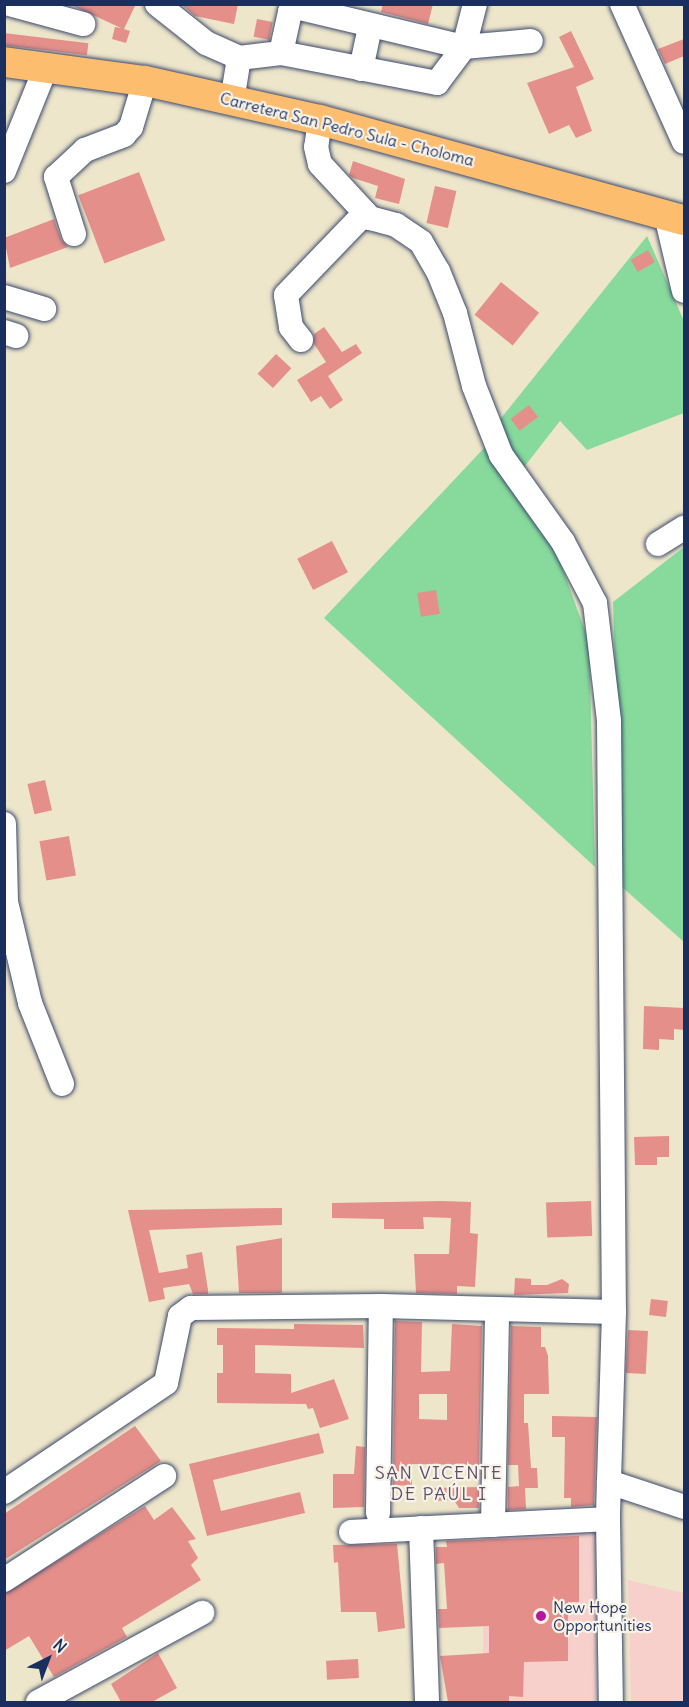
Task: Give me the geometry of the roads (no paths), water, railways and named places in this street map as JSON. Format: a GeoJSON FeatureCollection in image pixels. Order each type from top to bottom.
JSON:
{"type":"FeatureCollection","features":[{"type":"Feature","properties":{"kind":"main road","name":"Carretera San Pedro Sula - Choloma"},"geometry":{"type":"LineString","coordinates":[[4,62],[145,81],[320,120],[613,197],[675,217]]}},
{"type":"Feature","properties":{"kind":"street"},"geometry":{"type":"LineString","coordinates":[[9,4],[83,24]]}},
{"type":"Feature","properties":{"kind":"street"},"geometry":{"type":"LineString","coordinates":[[157,4],[206,43],[239,58],[281,54],[437,83],[464,47],[476,4]]}},
{"type":"Feature","properties":{"kind":"street"},"geometry":{"type":"LineString","coordinates":[[622,4],[684,142]]}},
{"type":"Feature","properties":{"kind":"street"},"geometry":{"type":"LineString","coordinates":[[281,54],[289,6],[370,27],[464,47],[531,41]]}},
{"type":"Feature","properties":{"kind":"street"},"geometry":{"type":"LineString","coordinates":[[361,69],[370,27]]}},
{"type":"Feature","properties":{"kind":"street"},"geometry":{"type":"LineString","coordinates":[[232,101],[239,58]]}},
{"type":"Feature","properties":{"kind":"street"},"geometry":{"type":"LineString","coordinates":[[4,171],[46,67]]}},
{"type":"Feature","properties":{"kind":"street"},"geometry":{"type":"LineString","coordinates":[[75,234],[56,177],[85,150],[124,135],[131,127],[145,81]]}},
{"type":"Feature","properties":{"kind":"street"},"geometry":{"type":"LineString","coordinates":[[320,120],[316,147],[320,164],[365,213],[396,225],[421,242],[455,313],[474,386],[501,455],[563,542],[595,603],[609,721],[614,1312],[608,1519],[611,1702]]}},
{"type":"Feature","properties":{"kind":"street"},"geometry":{"type":"LineString","coordinates":[[301,340],[291,327],[286,295],[365,213]]}},
{"type":"Feature","properties":{"kind":"street"},"geometry":{"type":"LineString","coordinates":[[675,217],[684,291]]}},
{"type":"Feature","properties":{"kind":"street"},"geometry":{"type":"LineString","coordinates":[[4,297],[44,309]]}},
{"type":"Feature","properties":{"kind":"street"},"geometry":{"type":"LineString","coordinates":[[658,544],[684,528]]}},
{"type":"Feature","properties":{"kind":"street"},"geometry":{"type":"LineString","coordinates":[[4,824],[6,902],[30,1004],[63,1084]]}},
{"type":"Feature","properties":{"kind":"street"},"geometry":{"type":"LineString","coordinates":[[4,1492],[166,1383],[180,1316],[191,1308],[381,1306],[614,1312]]}},
{"type":"Feature","properties":{"kind":"street"},"geometry":{"type":"LineString","coordinates":[[378,1513],[381,1306]]}},
{"type":"Feature","properties":{"kind":"street"},"geometry":{"type":"LineString","coordinates":[[493,1525],[497,1309]]}},
{"type":"Feature","properties":{"kind":"street"},"geometry":{"type":"LineString","coordinates":[[4,1580],[164,1476]]}},
{"type":"Feature","properties":{"kind":"street"},"geometry":{"type":"LineString","coordinates":[[609,1482],[684,1507]]}},
{"type":"Feature","properties":{"kind":"street"},"geometry":{"type":"LineString","coordinates":[[351,1532],[608,1519]]}},
{"type":"Feature","properties":{"kind":"street"},"geometry":{"type":"LineString","coordinates":[[421,1528],[426,1702]]}},
{"type":"Feature","properties":{"kind":"street"},"geometry":{"type":"LineString","coordinates":[[38,1702],[202,1613]]}},
{"type":"Feature","properties":{"kind":"place","name":"New Hope Opportunities"},"geometry":{"type":"Point","coordinates":[541,1616]}},
{"type":"Feature","properties":{"kind":"district","name":"SAN VICENTE DE PAÚL I"},"geometry":{"type":"Point","coordinates":[439,1484]}}]}
